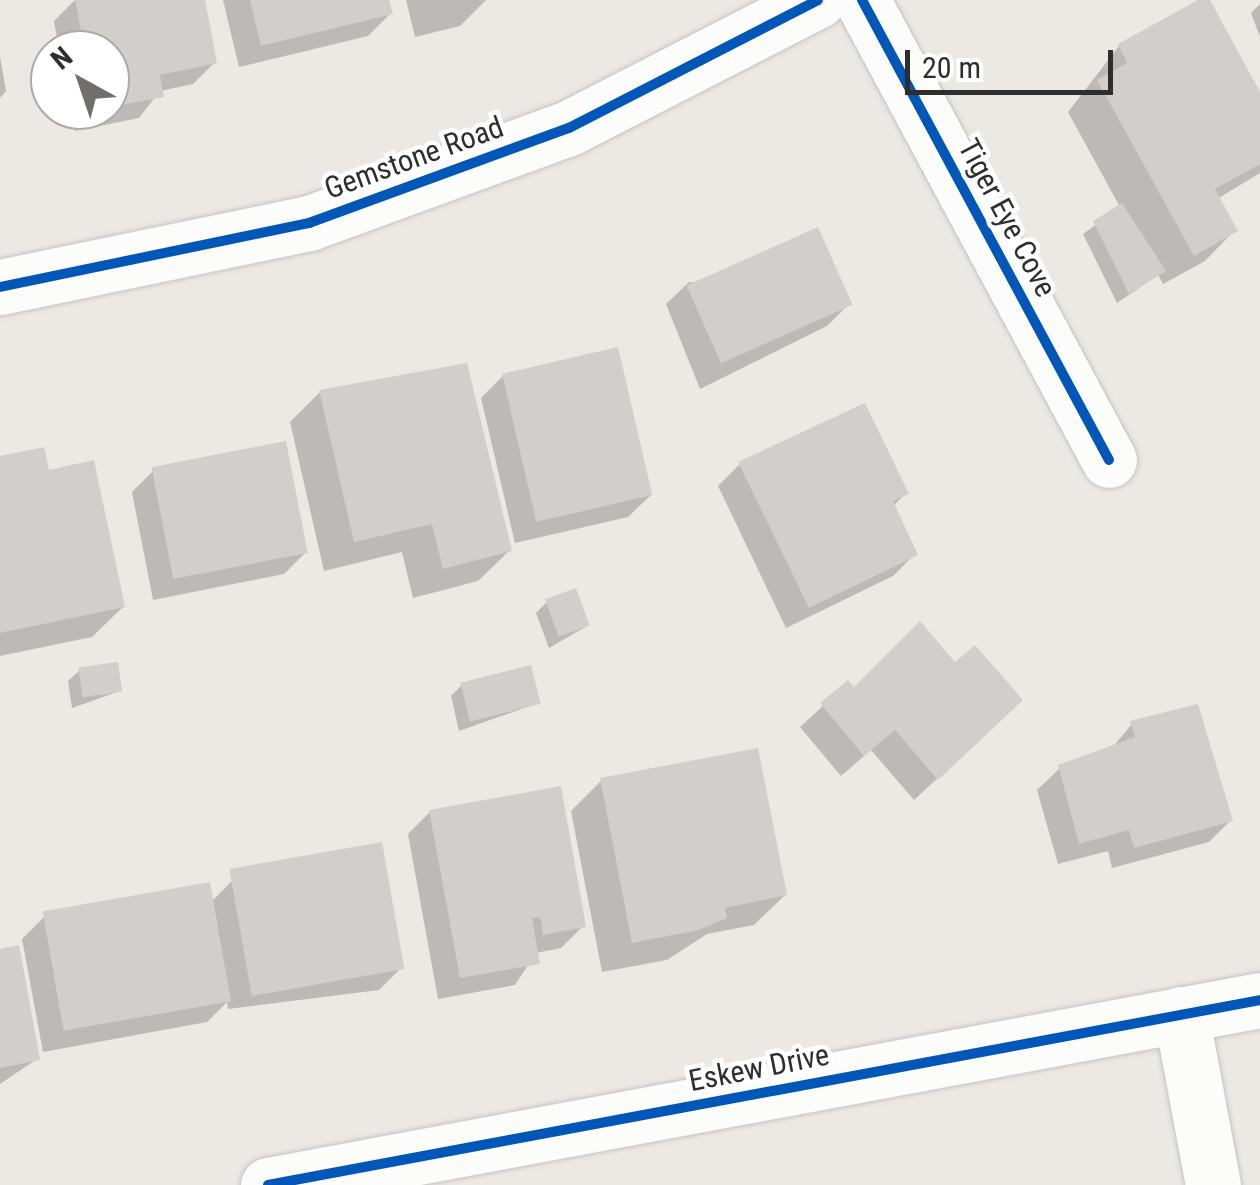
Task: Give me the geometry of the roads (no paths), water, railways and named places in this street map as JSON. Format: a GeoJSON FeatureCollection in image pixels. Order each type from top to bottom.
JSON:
{"type":"FeatureCollection","features":[{"type":"Feature","properties":{"kind":"street","name":"Gemstone Road"},"geometry":{"type":"LineString","coordinates":[[0,287],[309,223],[568,128],[818,0]]}},
{"type":"Feature","properties":{"kind":"street","name":"Tiger Eye Cove"},"geometry":{"type":"LineString","coordinates":[[862,0],[1108,460]]}},
{"type":"Feature","properties":{"kind":"street","name":"Eskew Drive"},"geometry":{"type":"LineString","coordinates":[[281,1184],[1260,1000]]}},
{"type":"Feature","properties":{"kind":"street"},"geometry":{"type":"LineString","coordinates":[[1181,1014],[1213,1185]]}}]}
